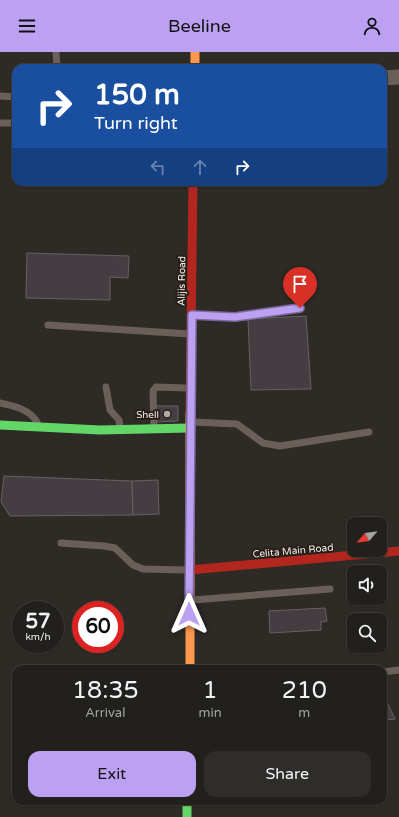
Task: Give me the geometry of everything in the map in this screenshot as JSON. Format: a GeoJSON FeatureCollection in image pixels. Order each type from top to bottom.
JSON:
{"type":"FeatureCollection","features":[{"type":"Feature","properties":{"kind":"main road"},"geometry":{"type":"LineString","coordinates":[[195,52],[195,64]]}},
{"type":"Feature","properties":{"kind":"main road","name":"Alijis Road"},"geometry":{"type":"LineString","coordinates":[[190,665],[189,570],[193,186]]}},
{"type":"Feature","properties":{"kind":"main road"},"geometry":{"type":"LineString","coordinates":[[0,425],[121,430],[190,425]]}},
{"type":"Feature","properties":{"kind":"main road","name":"Celita Main Road"},"geometry":{"type":"LineString","coordinates":[[189,570],[399,551]]}},
{"type":"Feature","properties":{"kind":"main road"},"geometry":{"type":"LineString","coordinates":[[187,805],[187,817]]}},
{"type":"Feature","properties":{"kind":"street"},"geometry":{"type":"LineString","coordinates":[[387,78],[399,77]]}},
{"type":"Feature","properties":{"kind":"lane"},"geometry":{"type":"LineString","coordinates":[[56,52],[57,64]]}},
{"type":"Feature","properties":{"kind":"lane"},"geometry":{"type":"LineString","coordinates":[[0,96],[12,97]]}},
{"type":"Feature","properties":{"kind":"lane"},"geometry":{"type":"LineString","coordinates":[[0,122],[12,123]]}},
{"type":"Feature","properties":{"kind":"lane"},"geometry":{"type":"LineString","coordinates":[[192,315],[235,317],[300,308]]}},
{"type":"Feature","properties":{"kind":"lane"},"geometry":{"type":"LineString","coordinates":[[48,325],[191,334]]}},
{"type":"Feature","properties":{"kind":"lane"},"geometry":{"type":"LineString","coordinates":[[154,428],[153,391],[156,386],[191,388]]}},
{"type":"Feature","properties":{"kind":"lane"},"geometry":{"type":"LineString","coordinates":[[106,387],[110,410],[119,420],[121,430]]}},
{"type":"Feature","properties":{"kind":"lane"},"geometry":{"type":"LineString","coordinates":[[0,403],[23,409],[31,414],[39,426]]}},
{"type":"Feature","properties":{"kind":"lane"},"geometry":{"type":"LineString","coordinates":[[190,425],[237,424],[263,443],[280,446],[369,432]]}},
{"type":"Feature","properties":{"kind":"lane"},"geometry":{"type":"LineString","coordinates":[[61,543],[115,548],[133,565],[143,569],[189,570]]}},
{"type":"Feature","properties":{"kind":"lane"},"geometry":{"type":"LineString","coordinates":[[189,600],[330,589]]}},
{"type":"Feature","properties":{"kind":"lane"},"geometry":{"type":"LineString","coordinates":[[387,672],[399,670]]}},
{"type":"Feature","properties":{"kind":"building"},"geometry":{"type":"Polygon","coordinates":[[[27,253],[129,256],[128,278],[110,277],[110,300],[26,298],[27,253]]]}},
{"type":"Feature","properties":{"kind":"building"},"geometry":{"type":"Polygon","coordinates":[[[306,316],[311,389],[251,390],[248,319],[306,316]]]}},
{"type":"Feature","properties":{"kind":"building","name":"Shell"},"geometry":{"type":"Polygon","coordinates":[[[156,406],[178,406],[178,421],[156,422],[156,406]]]}},
{"type":"Feature","properties":{"kind":"building"},"geometry":{"type":"Polygon","coordinates":[[[4,476],[132,481],[133,515],[10,516],[1,502],[4,476]]]}},
{"type":"Feature","properties":{"kind":"building"},"geometry":{"type":"Polygon","coordinates":[[[158,480],[159,514],[133,515],[132,481],[158,480]]]}},
{"type":"Feature","properties":{"kind":"building"},"geometry":{"type":"Polygon","coordinates":[[[325,608],[327,621],[321,622],[321,630],[270,633],[269,611],[325,608]]]}},
{"type":"Feature","properties":{"kind":"building"},"geometry":{"type":"Polygon","coordinates":[[[387,702],[395,719],[387,720],[387,702]]]}},
{"type":"Feature","properties":{"kind":"traffic: fast"},"geometry":{"type":"LineString","coordinates":[[0,425],[100,430],[190,428]]}},
{"type":"Feature","properties":{"kind":"traffic: fast"},"geometry":{"type":"LineString","coordinates":[[187,805],[187,817]]}},
{"type":"Feature","properties":{"kind":"traffic: slow"},"geometry":{"type":"LineString","coordinates":[[195,52],[195,64]]}},
{"type":"Feature","properties":{"kind":"traffic: slow"},"geometry":{"type":"LineString","coordinates":[[190,413],[190,665]]}},
{"type":"Feature","properties":{"kind":"traffic: jam"},"geometry":{"type":"LineString","coordinates":[[190,413],[193,186]]}},
{"type":"Feature","properties":{"kind":"traffic: jam"},"geometry":{"type":"LineString","coordinates":[[189,570],[399,551]]}},
{"type":"Feature","properties":{"kind":"place","name":"Shell"},"geometry":{"type":"Point","coordinates":[167,414]}},
{"type":"Feature","properties":{"kind":"route"},"geometry":{"type":"LineString","coordinates":[[189,614],[192,315],[235,317],[300,308]]}}]}
